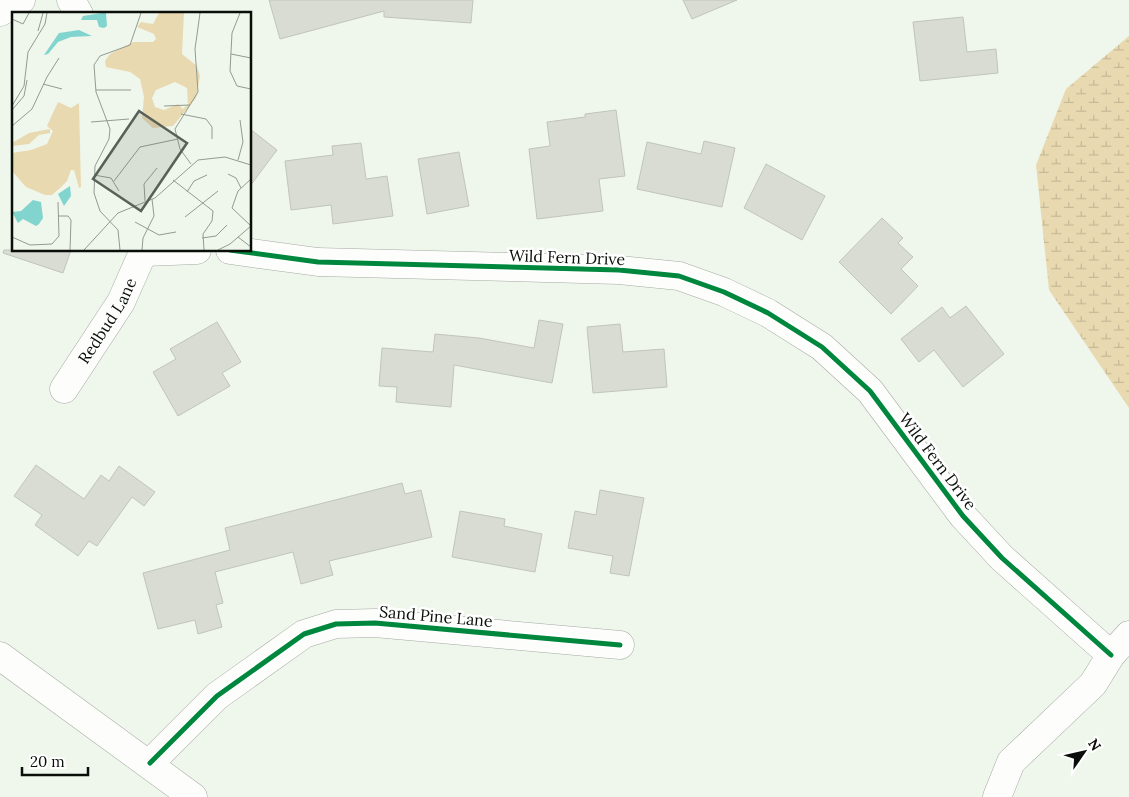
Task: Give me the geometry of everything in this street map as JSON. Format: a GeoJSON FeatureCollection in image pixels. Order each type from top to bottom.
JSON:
{"type":"FeatureCollection","features":[{"type":"Feature","properties":{"kind":"street"},"geometry":{"type":"LineString","coordinates":[[0,12],[21,0]]}},
{"type":"Feature","properties":{"kind":"street"},"geometry":{"type":"LineString","coordinates":[[71,0],[78,12]]}},
{"type":"Feature","properties":{"kind":"street","name":"Redbud Lane"},"geometry":{"type":"LineString","coordinates":[[64,388],[121,302],[144,251]]}},
{"type":"Feature","properties":{"kind":"street","name":"Wild Fern Drive"},"geometry":{"type":"LineString","coordinates":[[237,251],[318,262],[619,270],[679,276],[724,292],[768,313],[822,347],[870,391],[963,516],[1002,558],[1111,655]]}},
{"type":"Feature","properties":{"kind":"street","name":"Sand Pine Lane"},"geometry":{"type":"LineString","coordinates":[[150,763],[217,696],[304,634],[336,624],[375,623],[620,645]]}},
{"type":"Feature","properties":{"kind":"street"},"geometry":{"type":"LineString","coordinates":[[997,797],[1011,762],[1094,684],[1111,655],[1129,635]]}},
{"type":"Feature","properties":{"kind":"street"},"geometry":{"type":"LineString","coordinates":[[0,656],[150,763],[194,797]]}},
{"type":"Feature","properties":{"kind":"green space"},"geometry":{"type":"Polygon","coordinates":[[[1129,36],[1129,408],[1049,290],[1036,165],[1066,89],[1129,36]]]}},
{"type":"Feature","properties":{"kind":"building"},"geometry":{"type":"Polygon","coordinates":[[[269,0],[473,0],[471,23],[384,17],[384,11],[280,39],[269,0]]]}},
{"type":"Feature","properties":{"kind":"building"},"geometry":{"type":"Polygon","coordinates":[[[683,0],[737,0],[692,19],[683,0]]]}},
{"type":"Feature","properties":{"kind":"building"},"geometry":{"type":"Polygon","coordinates":[[[963,17],[967,52],[996,49],[998,73],[920,81],[913,22],[963,17]]]}},
{"type":"Feature","properties":{"kind":"building"},"geometry":{"type":"Polygon","coordinates":[[[616,110],[625,176],[599,179],[603,211],[537,219],[529,149],[550,146],[547,122],[585,117],[585,114],[616,110]]]}},
{"type":"Feature","properties":{"kind":"building"},"geometry":{"type":"Polygon","coordinates":[[[251,130],[277,150],[251,185],[251,130]]]}},
{"type":"Feature","properties":{"kind":"building"},"geometry":{"type":"Polygon","coordinates":[[[704,141],[735,148],[722,207],[637,189],[647,142],[701,154],[704,141]]]}},
{"type":"Feature","properties":{"kind":"building"},"geometry":{"type":"Polygon","coordinates":[[[361,143],[366,179],[387,176],[393,216],[333,224],[331,205],[291,210],[285,161],[333,155],[332,146],[361,143]]]}},
{"type":"Feature","properties":{"kind":"building"},"geometry":{"type":"Polygon","coordinates":[[[459,152],[469,206],[427,214],[418,159],[459,152]]]}},
{"type":"Feature","properties":{"kind":"building"},"geometry":{"type":"Polygon","coordinates":[[[766,164],[825,196],[802,240],[744,208],[766,164]]]}},
{"type":"Feature","properties":{"kind":"building"},"geometry":{"type":"Polygon","coordinates":[[[882,218],[903,238],[898,243],[913,257],[901,269],[918,286],[891,314],[839,262],[882,218]]]}},
{"type":"Feature","properties":{"kind":"building"},"geometry":{"type":"Polygon","coordinates":[[[4,250],[71,251],[63,273],[3,253],[4,250]]]}},
{"type":"Feature","properties":{"kind":"building"},"geometry":{"type":"Polygon","coordinates":[[[966,306],[1004,354],[963,387],[934,350],[919,362],[901,339],[942,307],[950,318],[966,306]]]}},
{"type":"Feature","properties":{"kind":"building"},"geometry":{"type":"Polygon","coordinates":[[[539,320],[563,324],[552,383],[454,365],[451,407],[396,402],[397,387],[379,386],[382,348],[433,352],[435,334],[479,338],[534,348],[539,320]]]}},
{"type":"Feature","properties":{"kind":"building"},"geometry":{"type":"Polygon","coordinates":[[[217,322],[241,362],[222,373],[230,386],[178,416],[153,372],[176,359],[170,349],[217,322]]]}},
{"type":"Feature","properties":{"kind":"building"},"geometry":{"type":"Polygon","coordinates":[[[620,324],[623,352],[664,349],[667,387],[593,393],[587,327],[620,324]]]}},
{"type":"Feature","properties":{"kind":"building"},"geometry":{"type":"Polygon","coordinates":[[[36,465],[84,499],[101,475],[109,481],[119,466],[155,492],[144,506],[132,497],[97,546],[89,541],[78,556],[35,525],[42,515],[14,496],[36,465]]]}},
{"type":"Feature","properties":{"kind":"building"},"geometry":{"type":"Polygon","coordinates":[[[402,483],[405,494],[421,490],[432,537],[329,561],[333,575],[301,584],[293,552],[215,572],[223,603],[216,605],[222,627],[198,634],[195,620],[158,629],[143,573],[230,550],[225,528],[402,483]]]}},
{"type":"Feature","properties":{"kind":"building"},"geometry":{"type":"Polygon","coordinates":[[[600,490],[644,498],[629,576],[610,573],[613,556],[568,548],[575,511],[596,515],[600,490]]]}},
{"type":"Feature","properties":{"kind":"building"},"geometry":{"type":"Polygon","coordinates":[[[460,511],[505,519],[504,526],[542,534],[535,572],[452,557],[460,511]]]}},
{"type":"Feature","properties":{"kind":"cycle path"},"geometry":{"type":"LineString","coordinates":[[237,251],[318,262],[619,270],[679,276],[724,292],[768,313],[822,347],[870,391],[963,516],[1002,558],[1111,655]]}},
{"type":"Feature","properties":{"kind":"cycle path"},"geometry":{"type":"LineString","coordinates":[[150,763],[217,696],[304,634],[336,624],[375,623],[620,645]]}}]}
